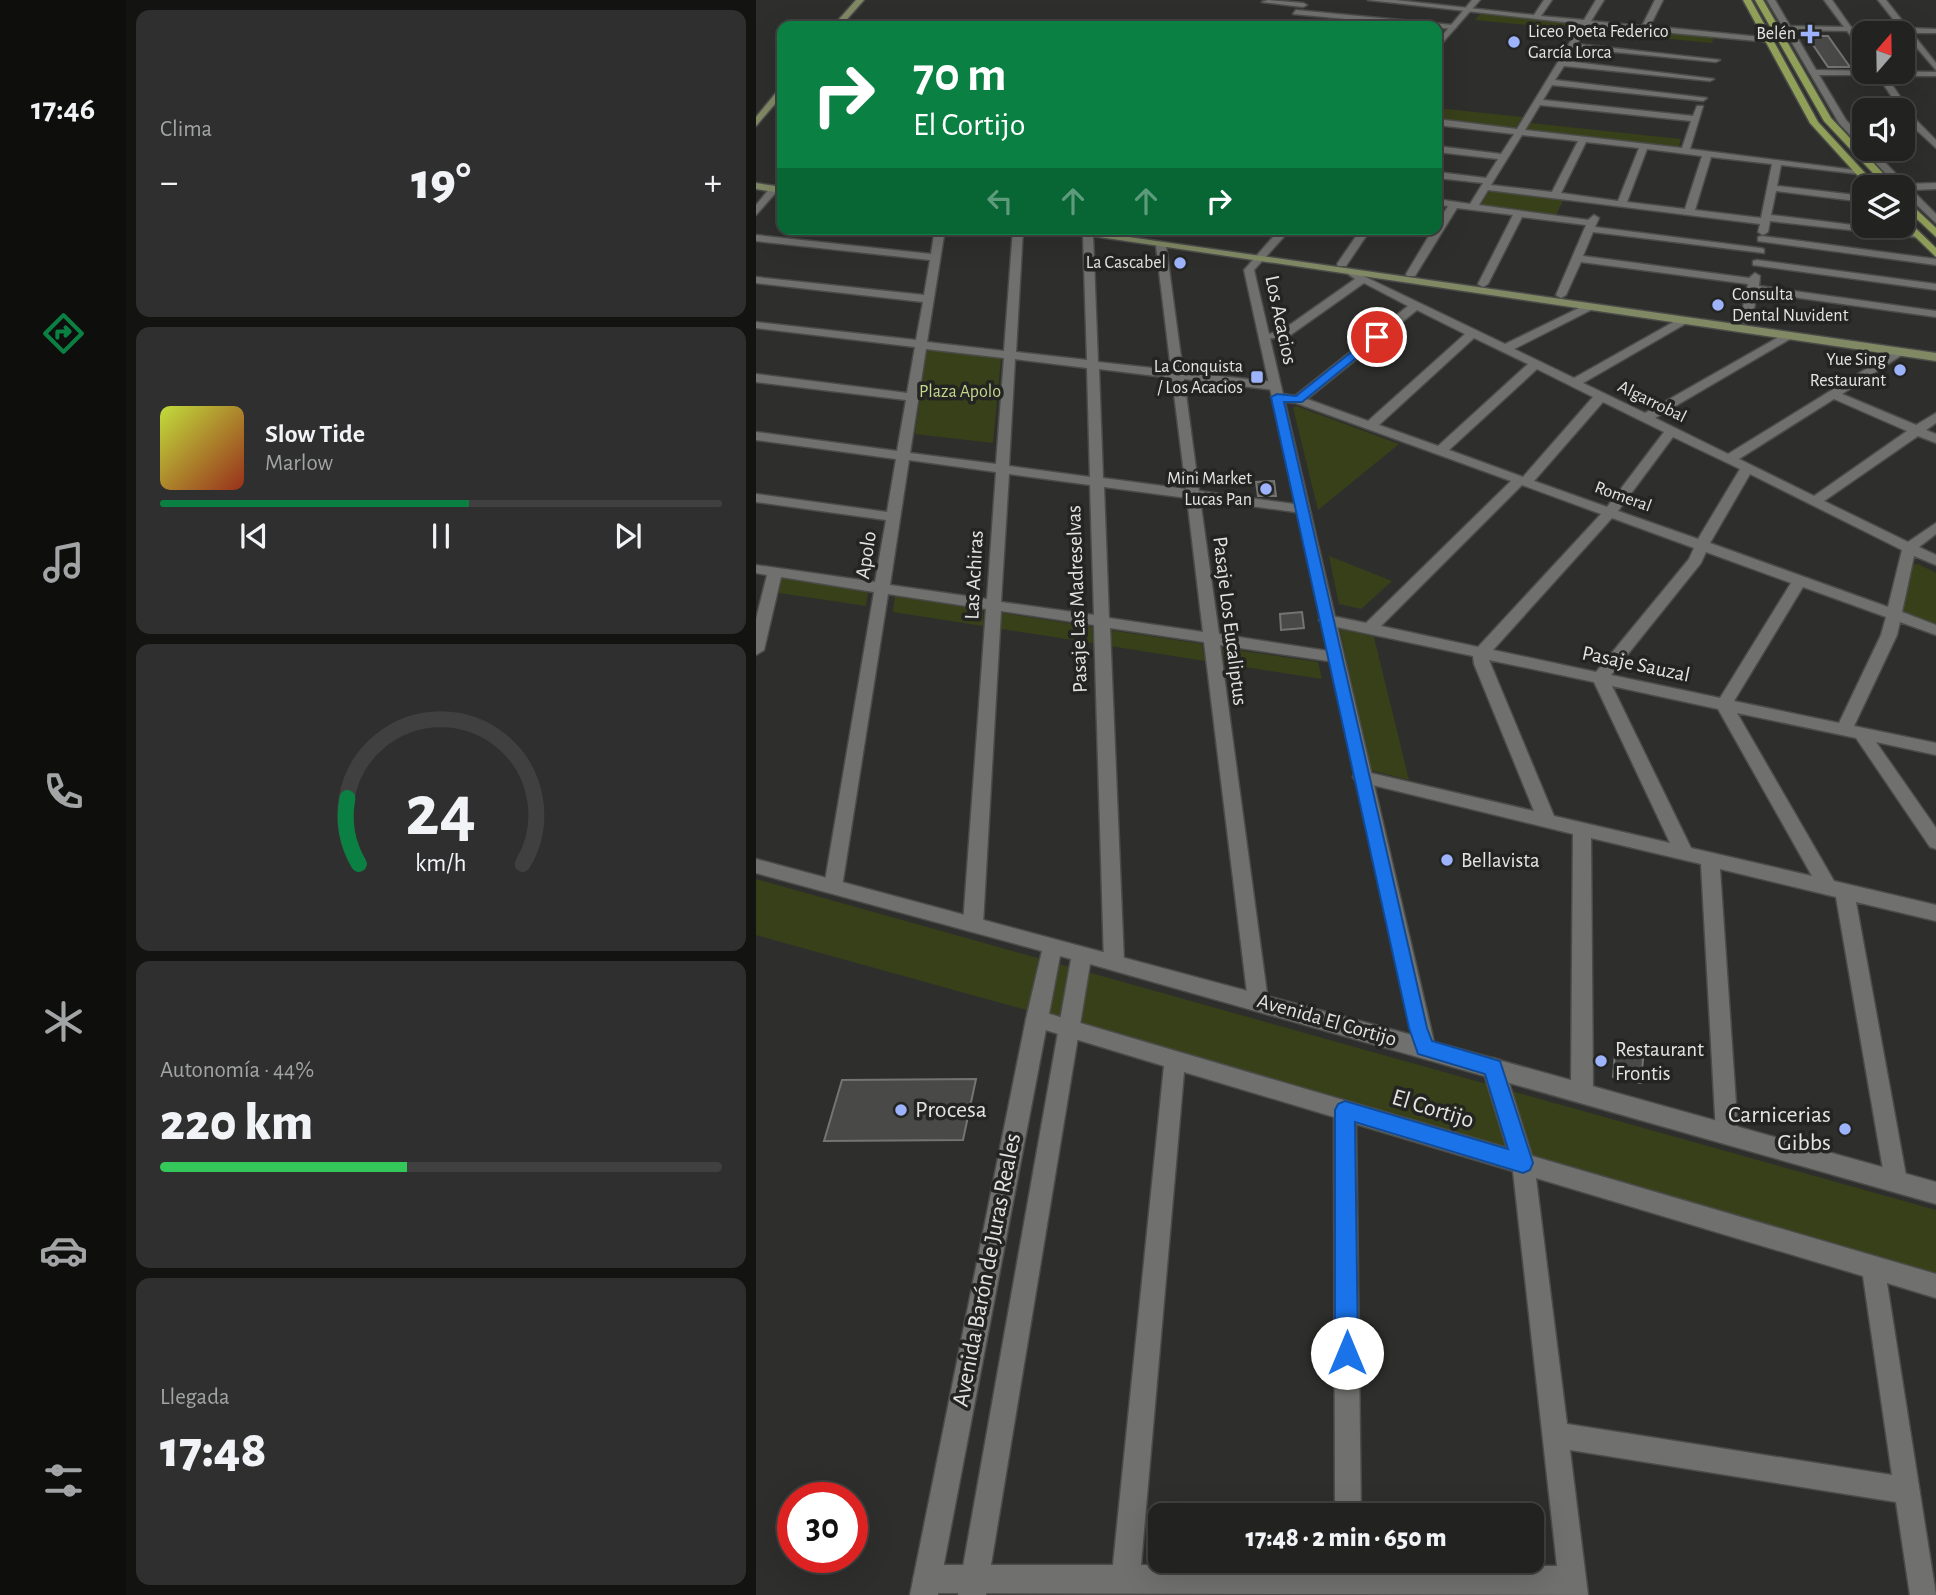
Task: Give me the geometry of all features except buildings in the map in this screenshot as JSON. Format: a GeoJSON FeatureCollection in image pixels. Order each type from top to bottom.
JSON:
{"type":"FeatureCollection","features":[{"type":"Feature","properties":{"kind":"main road"},"geometry":{"type":"LineString","coordinates":[[841,21],[860,0]]}},
{"type":"Feature","properties":{"kind":"main road"},"geometry":{"type":"LineString","coordinates":[[1746,0],[1814,123],[1862,175]]}},
{"type":"Feature","properties":{"kind":"main road"},"geometry":{"type":"LineString","coordinates":[[1759,0],[1827,118],[1880,175]]}},
{"type":"Feature","properties":{"kind":"main road"},"geometry":{"type":"LineString","coordinates":[[756,122],[777,97]]}},
{"type":"Feature","properties":{"kind":"main road"},"geometry":{"type":"LineString","coordinates":[[756,178],[777,186]]}},
{"type":"Feature","properties":{"kind":"main road"},"geometry":{"type":"LineString","coordinates":[[756,186],[777,187]]}},
{"type":"Feature","properties":{"kind":"main road"},"geometry":{"type":"LineString","coordinates":[[1915,212],[1936,234]]}},
{"type":"Feature","properties":{"kind":"main road"},"geometry":{"type":"LineString","coordinates":[[1915,232],[1936,254]]}},
{"type":"Feature","properties":{"kind":"main road"},"geometry":{"type":"LineString","coordinates":[[1088,235],[1161,246],[1342,264],[1936,347]]}},
{"type":"Feature","properties":{"kind":"main road"},"geometry":{"type":"LineString","coordinates":[[1140,235],[1261,256],[1358,277],[1936,357]]}},
{"type":"Feature","properties":{"kind":"street"},"geometry":{"type":"LineString","coordinates":[[1372,0],[1768,40]]}},
{"type":"Feature","properties":{"kind":"street"},"geometry":{"type":"LineString","coordinates":[[1442,39],[1476,0]]}},
{"type":"Feature","properties":{"kind":"street"},"geometry":{"type":"LineString","coordinates":[[1536,18],[1548,0]]}},
{"type":"Feature","properties":{"kind":"street"},"geometry":{"type":"LineString","coordinates":[[1473,207],[1600,0]]}},
{"type":"Feature","properties":{"kind":"street"},"geometry":{"type":"LineString","coordinates":[[1645,28],[1659,0]]}},
{"type":"Feature","properties":{"kind":"street"},"geometry":{"type":"LineString","coordinates":[[1771,0],[1842,121],[1852,132]]}},
{"type":"Feature","properties":{"kind":"street"},"geometry":{"type":"LineString","coordinates":[[1828,0],[1852,34]]}},
{"type":"Feature","properties":{"kind":"street"},"geometry":{"type":"LineString","coordinates":[[1882,0],[1899,21]]}},
{"type":"Feature","properties":{"kind":"street"},"geometry":{"type":"LineString","coordinates":[[1266,2],[1306,2]]}},
{"type":"Feature","properties":{"kind":"street"},"geometry":{"type":"LineString","coordinates":[[1294,21],[1296,12],[1306,2]]}},
{"type":"Feature","properties":{"kind":"street"},"geometry":{"type":"LineString","coordinates":[[1296,12],[1390,21]]}},
{"type":"Feature","properties":{"kind":"street"},"geometry":{"type":"LineString","coordinates":[[1442,26],[1453,27]]}},
{"type":"Feature","properties":{"kind":"street"},"geometry":{"type":"LineString","coordinates":[[1787,28],[1849,30]]}},
{"type":"Feature","properties":{"kind":"street"},"geometry":{"type":"LineString","coordinates":[[1915,30],[1936,31]]}},
{"type":"Feature","properties":{"kind":"street"},"geometry":{"type":"LineString","coordinates":[[1685,151],[1725,36]]}},
{"type":"Feature","properties":{"kind":"street"},"geometry":{"type":"LineString","coordinates":[[1915,41],[1936,68]]}},
{"type":"Feature","properties":{"kind":"street"},"geometry":{"type":"LineString","coordinates":[[1573,46],[1716,60]]}},
{"type":"Feature","properties":{"kind":"street"},"geometry":{"type":"LineString","coordinates":[[1562,63],[1710,79]]}},
{"type":"Feature","properties":{"kind":"street"},"geometry":{"type":"LineString","coordinates":[[1814,72],[1852,73]]}},
{"type":"Feature","properties":{"kind":"street"},"geometry":{"type":"LineString","coordinates":[[1915,74],[1936,74]]}},
{"type":"Feature","properties":{"kind":"street"},"geometry":{"type":"LineString","coordinates":[[1551,82],[1703,98]]}},
{"type":"Feature","properties":{"kind":"street"},"geometry":{"type":"LineString","coordinates":[[1539,102],[1696,119]]}},
{"type":"Feature","properties":{"kind":"street"},"geometry":{"type":"LineString","coordinates":[[1842,121],[1852,122]]}},
{"type":"Feature","properties":{"kind":"street"},"geometry":{"type":"LineString","coordinates":[[1442,123],[1858,171]]}},
{"type":"Feature","properties":{"kind":"street"},"geometry":{"type":"LineString","coordinates":[[1915,123],[1925,123]]}},
{"type":"Feature","properties":{"kind":"street"},"geometry":{"type":"LineString","coordinates":[[1915,124],[1936,145]]}},
{"type":"Feature","properties":{"kind":"street"},"geometry":{"type":"LineString","coordinates":[[1555,195],[1583,139]]}},
{"type":"Feature","properties":{"kind":"street"},"geometry":{"type":"LineString","coordinates":[[1621,204],[1644,146]]}},
{"type":"Feature","properties":{"kind":"street"},"geometry":{"type":"LineString","coordinates":[[1442,150],[1503,158]]}},
{"type":"Feature","properties":{"kind":"street"},"geometry":{"type":"LineString","coordinates":[[1689,213],[1707,154]]}},
{"type":"Feature","properties":{"kind":"street"},"geometry":{"type":"LineString","coordinates":[[1878,161],[1892,175]]}},
{"type":"Feature","properties":{"kind":"street"},"geometry":{"type":"LineString","coordinates":[[1746,321],[1777,162]]}},
{"type":"Feature","properties":{"kind":"street"},"geometry":{"type":"LineString","coordinates":[[1442,176],[1621,204],[1766,220],[1831,210],[1852,203]]}},
{"type":"Feature","properties":{"kind":"street"},"geometry":{"type":"LineString","coordinates":[[1915,187],[1936,186]]}},
{"type":"Feature","properties":{"kind":"street"},"geometry":{"type":"LineString","coordinates":[[1772,188],[1831,210],[1919,236]]}},
{"type":"Feature","properties":{"kind":"street"},"geometry":{"type":"LineString","coordinates":[[756,212],[777,190]]}},
{"type":"Feature","properties":{"kind":"street"},"geometry":{"type":"LineString","coordinates":[[1915,199],[1936,220]]}},
{"type":"Feature","properties":{"kind":"street"},"geometry":{"type":"LineString","coordinates":[[1561,295],[1601,201]]}},
{"type":"Feature","properties":{"kind":"street"},"geometry":{"type":"LineString","coordinates":[[1442,203],[1591,226],[1936,262]]}},
{"type":"Feature","properties":{"kind":"street"},"geometry":{"type":"LineString","coordinates":[[1442,224],[1454,205]]}},
{"type":"Feature","properties":{"kind":"street"},"geometry":{"type":"LineString","coordinates":[[1483,284],[1519,213]]}},
{"type":"Feature","properties":{"kind":"street","name":"Apolo"},"geometry":{"type":"LineString","coordinates":[[833,887],[939,235]]}},
{"type":"Feature","properties":{"kind":"street","name":"Las Achiras"},"geometry":{"type":"LineString","coordinates":[[973,924],[1017,235]]}},
{"type":"Feature","properties":{"kind":"street","name":"Pasaje Las Madreselvas"},"geometry":{"type":"LineString","coordinates":[[1088,235],[1114,962]]}},
{"type":"Feature","properties":{"kind":"street"},"geometry":{"type":"LineString","coordinates":[[1261,256],[1280,235]]}},
{"type":"Feature","properties":{"kind":"street"},"geometry":{"type":"LineString","coordinates":[[1342,264],[1362,235]]}},
{"type":"Feature","properties":{"kind":"street"},"geometry":{"type":"LineString","coordinates":[[1411,274],[1435,235]]}},
{"type":"Feature","properties":{"kind":"street"},"geometry":{"type":"LineString","coordinates":[[756,238],[936,258]]}},
{"type":"Feature","properties":{"kind":"street","name":"Pasaje Los Eucaliptus"},"geometry":{"type":"LineString","coordinates":[[1161,246],[1258,1001]]}},
{"type":"Feature","properties":{"kind":"street","name":"Los Acacios"},"geometry":{"type":"LineString","coordinates":[[1261,256],[1249,270],[1424,1048]]}},
{"type":"Feature","properties":{"kind":"street"},"geometry":{"type":"LineString","coordinates":[[1577,258],[1936,314]]}},
{"type":"Feature","properties":{"kind":"street"},"geometry":{"type":"LineString","coordinates":[[1757,263],[1936,287]]}},
{"type":"Feature","properties":{"kind":"street"},"geometry":{"type":"LineString","coordinates":[[1264,338],[1285,334],[1358,277]]}},
{"type":"Feature","properties":{"kind":"street","name":"Algarrobal"},"geometry":{"type":"LineString","coordinates":[[1358,277],[1936,561]]}},
{"type":"Feature","properties":{"kind":"street"},"geometry":{"type":"LineString","coordinates":[[756,280],[929,299]]}},
{"type":"Feature","properties":{"kind":"street"},"geometry":{"type":"LineString","coordinates":[[1298,400],[1416,305]]}},
{"type":"Feature","properties":{"kind":"street"},"geometry":{"type":"LineString","coordinates":[[1505,349],[1587,308]]}},
{"type":"Feature","properties":{"kind":"street"},"geometry":{"type":"LineString","coordinates":[[1574,383],[1681,322]]}},
{"type":"Feature","properties":{"kind":"street","name":"Romeral"},"geometry":{"type":"LineString","coordinates":[[756,325],[1178,375],[1276,392],[1936,630]]}},
{"type":"Feature","properties":{"kind":"street"},"geometry":{"type":"LineString","coordinates":[[1370,426],[1473,333]]}},
{"type":"Feature","properties":{"kind":"street"},"geometry":{"type":"LineString","coordinates":[[1645,418],[1786,337]]}},
{"type":"Feature","properties":{"kind":"street"},"geometry":{"type":"LineString","coordinates":[[1729,459],[1899,353]]}},
{"type":"Feature","properties":{"kind":"street"},"geometry":{"type":"LineString","coordinates":[[1440,451],[1535,364]]}},
{"type":"Feature","properties":{"kind":"street"},"geometry":{"type":"LineString","coordinates":[[756,379],[913,397]]}},
{"type":"Feature","properties":{"kind":"street"},"geometry":{"type":"LineString","coordinates":[[1833,394],[1936,439]]}},
{"type":"Feature","properties":{"kind":"street"},"geometry":{"type":"LineString","coordinates":[[1369,629],[1523,481],[1601,396]]}},
{"type":"Feature","properties":{"kind":"street"},"geometry":{"type":"LineString","coordinates":[[1815,501],[1936,417]]}},
{"type":"Feature","properties":{"kind":"street"},"geometry":{"type":"LineString","coordinates":[[1547,821],[1482,664],[1481,653],[1610,512],[1671,431]]}},
{"type":"Feature","properties":{"kind":"street"},"geometry":{"type":"LineString","coordinates":[[756,436],[1302,509]]}},
{"type":"Feature","properties":{"kind":"street"},"geometry":{"type":"LineString","coordinates":[[1684,853],[1600,678],[1696,560],[1746,468]]}},
{"type":"Feature","properties":{"kind":"street"},"geometry":{"type":"LineString","coordinates":[[756,498],[894,517]]}},
{"type":"Feature","properties":{"kind":"street"},"geometry":{"type":"LineString","coordinates":[[1936,527],[1909,548],[1889,635],[1853,731],[1936,842]]}},
{"type":"Feature","properties":{"kind":"street"},"geometry":{"type":"LineString","coordinates":[[756,569],[1335,657]]}},
{"type":"Feature","properties":{"kind":"street"},"geometry":{"type":"LineString","coordinates":[[756,650],[775,572]]}},
{"type":"Feature","properties":{"kind":"street"},"geometry":{"type":"LineString","coordinates":[[1800,581],[1724,704],[1837,890],[1896,1181]]}},
{"type":"Feature","properties":{"kind":"street","name":"Pasaje Sauzal"},"geometry":{"type":"LineString","coordinates":[[1327,620],[1936,748]]}},
{"type":"Feature","properties":{"kind":"street"},"geometry":{"type":"LineString","coordinates":[[1362,777],[1936,913]]}},
{"type":"Feature","properties":{"kind":"street"},"geometry":{"type":"LineString","coordinates":[[1582,829],[1582,1092]]}},
{"type":"Feature","properties":{"kind":"street"},"geometry":{"type":"LineString","coordinates":[[1710,860],[1727,1133]]}},
{"type":"Feature","properties":{"kind":"street","name":"Avenida El Cortijo"},"geometry":{"type":"LineString","coordinates":[[756,866],[1258,1001],[1936,1193]]}},
{"type":"Feature","properties":{"kind":"street","name":"Avenida Barón de Juras Reales"},"geometry":{"type":"LineString","coordinates":[[926,1587],[1036,1019],[1054,946]]}},
{"type":"Feature","properties":{"kind":"street","name":"Avenida Barón de Juras Reales"},"geometry":{"type":"LineString","coordinates":[[973,1587],[1067,1028],[1082,954]]}},
{"type":"Feature","properties":{"kind":"street","name":"El Cortijo"},"geometry":{"type":"LineString","coordinates":[[1036,1019],[1936,1286]]}},
{"type":"Feature","properties":{"kind":"street"},"geometry":{"type":"LineString","coordinates":[[1124,1588],[1175,1060]]}},
{"type":"Feature","properties":{"kind":"street"},"geometry":{"type":"LineString","coordinates":[[926,1587],[1124,1588],[1348,1579],[1574,1588],[1523,1163],[1493,1067]]}},
{"type":"Feature","properties":{"kind":"street"},"geometry":{"type":"LineString","coordinates":[[1345,1110],[1348,1503]]}},
{"type":"Feature","properties":{"kind":"street"},"geometry":{"type":"LineString","coordinates":[[1873,1267],[1924,1595]]}},
{"type":"Feature","properties":{"kind":"street"},"geometry":{"type":"LineString","coordinates":[[1556,1435],[1908,1491]]}},
{"type":"Feature","properties":{"kind":"green space"},"geometry":{"type":"Polygon","coordinates":[[[1480,14],[1714,37],[1712,43],[1475,20],[1480,14]]]}},
{"type":"Feature","properties":{"kind":"green space"},"geometry":{"type":"Polygon","coordinates":[[[1442,109],[1522,117],[1516,128],[1442,119],[1442,109]]]}},
{"type":"Feature","properties":{"kind":"green space"},"geometry":{"type":"Polygon","coordinates":[[[1530,123],[1681,139],[1678,150],[1525,132],[1530,123]]]}},
{"type":"Feature","properties":{"kind":"green space"},"geometry":{"type":"Polygon","coordinates":[[[1490,189],[1564,199],[1555,217],[1480,207],[1490,189]]]}},
{"type":"Feature","properties":{"kind":"green space","name":"Plaza Apolo"},"geometry":{"type":"Polygon","coordinates":[[[927,350],[1001,358],[993,443],[915,434],[927,350]]]}},
{"type":"Feature","properties":{"kind":"green space"},"geometry":{"type":"Polygon","coordinates":[[[1296,406],[1399,444],[1318,510],[1293,408],[1296,406]]]}},
{"type":"Feature","properties":{"kind":"green space"},"geometry":{"type":"Polygon","coordinates":[[[1329,556],[1392,581],[1361,609],[1339,604],[1329,556]]]}},
{"type":"Feature","properties":{"kind":"green space"},"geometry":{"type":"Polygon","coordinates":[[[1918,564],[1936,573],[1936,625],[1898,611],[1910,565],[1918,564]]]}},
{"type":"Feature","properties":{"kind":"green space"},"geometry":{"type":"Polygon","coordinates":[[[782,578],[868,591],[866,606],[779,593],[782,578]]]}},
{"type":"Feature","properties":{"kind":"green space"},"geometry":{"type":"Polygon","coordinates":[[[895,596],[983,610],[983,626],[893,612],[895,596]]]}},
{"type":"Feature","properties":{"kind":"green space"},"geometry":{"type":"Polygon","coordinates":[[[1001,613],[1092,627],[1093,643],[1001,629],[1001,613]]]}},
{"type":"Feature","properties":{"kind":"green space"},"geometry":{"type":"Polygon","coordinates":[[[1340,629],[1374,637],[1409,780],[1370,770],[1340,629]]]}},
{"type":"Feature","properties":{"kind":"green space"},"geometry":{"type":"Polygon","coordinates":[[[1109,630],[1202,644],[1205,661],[1110,646],[1109,630]]]}},
{"type":"Feature","properties":{"kind":"green space"},"geometry":{"type":"Polygon","coordinates":[[[1222,648],[1318,662],[1322,679],[1225,664],[1222,648]]]}},
{"type":"Feature","properties":{"kind":"green space"},"geometry":{"type":"Polygon","coordinates":[[[756,879],[1936,1210],[1936,1283],[1095,1029],[756,935],[756,879]]]}},
{"type":"Feature","properties":{"kind":"place","name":"Belén"},"geometry":{"type":"Point","coordinates":[1810,34]}},
{"type":"Feature","properties":{"kind":"place","name":"Liceo Poeta Federico García Lorca"},"geometry":{"type":"Point","coordinates":[1514,42]}},
{"type":"Feature","properties":{"kind":"place","name":"La Cascabel"},"geometry":{"type":"Point","coordinates":[1180,263]}},
{"type":"Feature","properties":{"kind":"place","name":"Consulta Dental Nuvident"},"geometry":{"type":"Point","coordinates":[1718,305]}},
{"type":"Feature","properties":{"kind":"place","name":"Yue Sing Restaurant"},"geometry":{"type":"Point","coordinates":[1900,370]}},
{"type":"Feature","properties":{"kind":"place","name":"La Conquista / Los Acacios"},"geometry":{"type":"Point","coordinates":[1257,377]}},
{"type":"Feature","properties":{"kind":"place","name":"Mini Market Lucas Pan"},"geometry":{"type":"Point","coordinates":[1266,489]}},
{"type":"Feature","properties":{"kind":"place","name":"Bellavista"},"geometry":{"type":"Point","coordinates":[1447,860]}},
{"type":"Feature","properties":{"kind":"place","name":"Restaurant Frontis"},"geometry":{"type":"Point","coordinates":[1601,1061]}},
{"type":"Feature","properties":{"kind":"place","name":"Procesa"},"geometry":{"type":"Point","coordinates":[901,1110]}},
{"type":"Feature","properties":{"kind":"place","name":"Carnicerias Gibbs"},"geometry":{"type":"Point","coordinates":[1845,1129]}},
{"type":"Feature","properties":{"kind":"route"},"geometry":{"type":"LineString","coordinates":[[1347,1353],[1345,1110],[1523,1163],[1493,1067],[1424,1048],[1277,397],[1298,400],[1377,337]]}}]}
